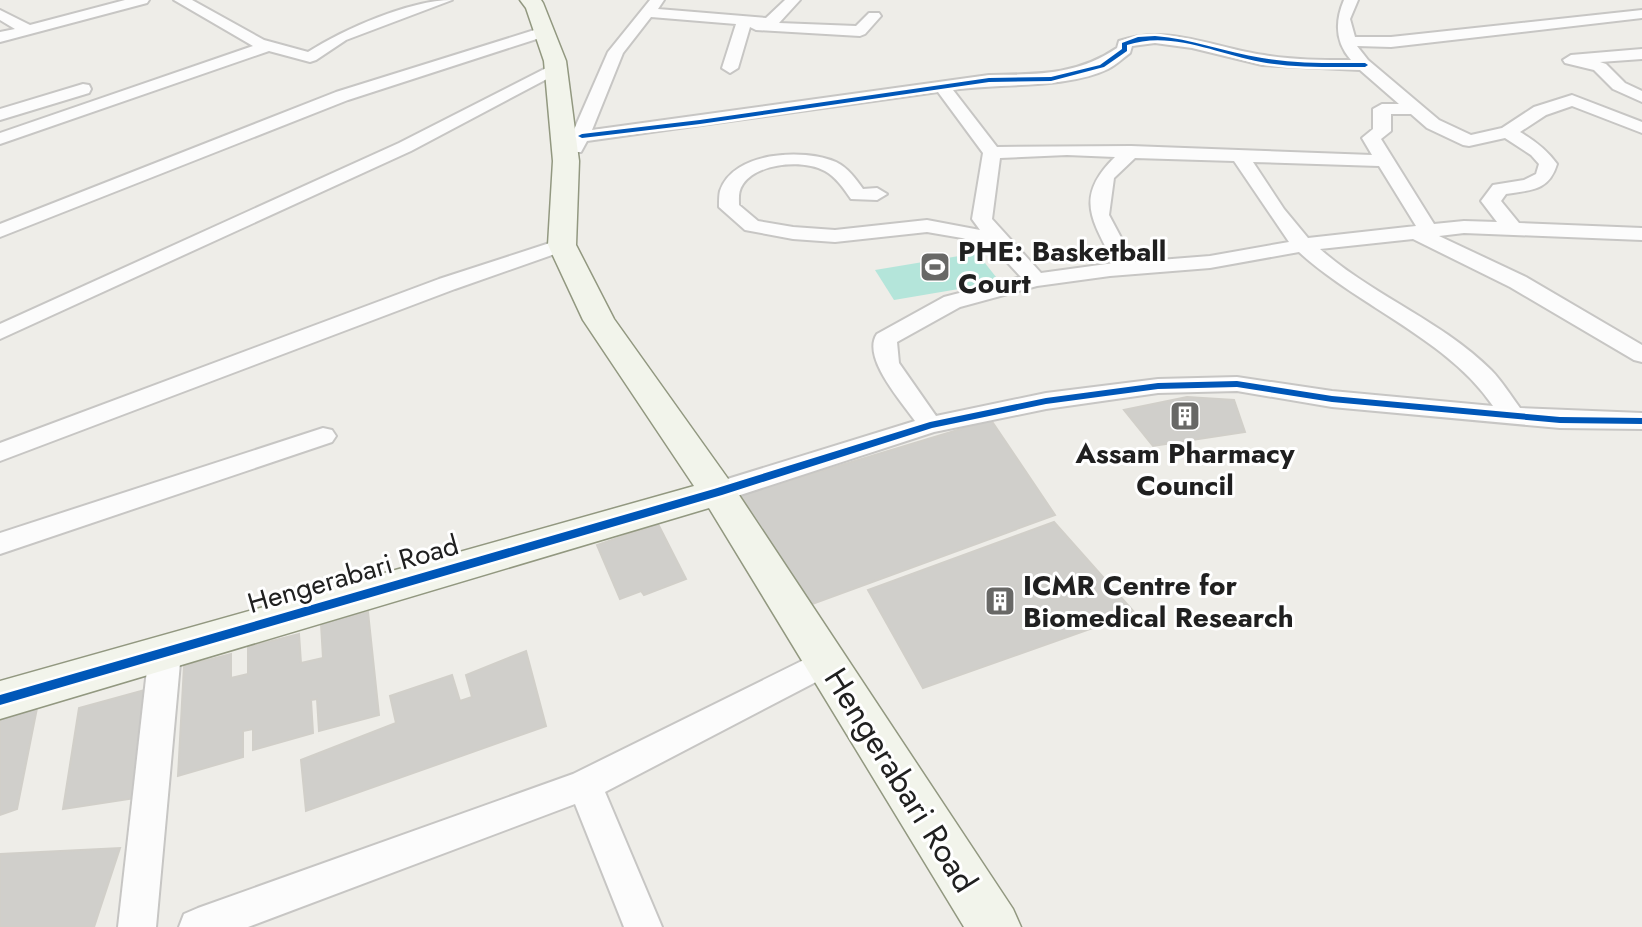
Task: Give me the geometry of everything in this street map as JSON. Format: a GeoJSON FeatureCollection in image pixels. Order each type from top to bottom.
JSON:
{"type":"FeatureCollection","features":[{"type":"Feature","properties":{"kind":"main road","name":"Hengerabari Road"},"geometry":{"type":"LineString","coordinates":[[537,16],[555,68],[574,148],[562,245],[599,320],[718,492],[994,927]]}},
{"type":"Feature","properties":{"kind":"main road","name":"Hengerabari Road"},"geometry":{"type":"LineString","coordinates":[[0,700],[718,492]]}},
{"type":"Feature","properties":{"kind":"street"},"geometry":{"type":"LineString","coordinates":[[0,37],[142,0]]}},
{"type":"Feature","properties":{"kind":"street"},"geometry":{"type":"LineString","coordinates":[[181,0],[267,46],[310,57],[341,37],[445,0]]}},
{"type":"Feature","properties":{"kind":"street"},"geometry":{"type":"LineString","coordinates":[[743,23],[769,23],[793,0]]}},
{"type":"Feature","properties":{"kind":"street"},"geometry":{"type":"LineString","coordinates":[[1351,0],[1343,19],[1350,48],[1365,65],[1433,124],[1469,141],[1508,132],[1540,111],[1572,100],[1642,128]]}},
{"type":"Feature","properties":{"kind":"street"},"geometry":{"type":"LineString","coordinates":[[574,148],[616,52],[651,6],[743,23],[860,31],[874,16]]}},
{"type":"Feature","properties":{"kind":"street"},"geometry":{"type":"LineString","coordinates":[[0,14],[28,30]]}},
{"type":"Feature","properties":{"kind":"street"},"geometry":{"type":"LineString","coordinates":[[1348,41],[1391,43],[1642,14]]}},
{"type":"Feature","properties":{"kind":"street"},"geometry":{"type":"LineString","coordinates":[[0,232],[537,16]]}},
{"type":"Feature","properties":{"kind":"street"},"geometry":{"type":"LineString","coordinates":[[730,68],[743,23]]}},
{"type":"Feature","properties":{"kind":"street"},"geometry":{"type":"LineString","coordinates":[[574,148],[989,80],[1051,79],[1102,66],[1125,50],[1124,44],[1146,36],[1261,60],[1321,65],[1365,65]]}},
{"type":"Feature","properties":{"kind":"street"},"geometry":{"type":"LineString","coordinates":[[0,139],[267,46]]}},
{"type":"Feature","properties":{"kind":"street"},"geometry":{"type":"LineString","coordinates":[[1642,54],[1572,60],[1600,67],[1619,86],[1642,97]]}},
{"type":"Feature","properties":{"kind":"street"},"geometry":{"type":"LineString","coordinates":[[0,332],[405,147],[555,68]]}},
{"type":"Feature","properties":{"kind":"street"},"geometry":{"type":"LineString","coordinates":[[943,88],[992,153],[982,219],[1000,243],[1035,280]]}},
{"type":"Feature","properties":{"kind":"street"},"geometry":{"type":"LineString","coordinates":[[0,115],[83,89]]}},
{"type":"Feature","properties":{"kind":"street"},"geometry":{"type":"LineString","coordinates":[[1416,109],[1382,109],[1382,131],[1371,138],[1386,161],[1421,231],[1518,282],[1642,355]]}},
{"type":"Feature","properties":{"kind":"street"},"geometry":{"type":"LineString","coordinates":[[1508,132],[1537,151],[1548,164],[1544,177],[1529,186],[1500,189],[1490,201],[1513,229]]}},
{"type":"Feature","properties":{"kind":"street"},"geometry":{"type":"LineString","coordinates":[[992,153],[1067,149],[1386,161]]}},
{"type":"Feature","properties":{"kind":"street"},"geometry":{"type":"LineString","coordinates":[[1127,268],[1099,215],[1105,177],[1131,151]]}},
{"type":"Feature","properties":{"kind":"street"},"geometry":{"type":"LineString","coordinates":[[1239,154],[1266,197],[1304,245],[1340,275],[1432,336],[1480,373],[1511,413]]}},
{"type":"Feature","properties":{"kind":"street"},"geometry":{"type":"LineString","coordinates":[[877,194],[858,195],[844,175],[829,165],[808,161],[766,163],[744,171],[730,185],[727,195],[729,207],[752,226],[765,229],[835,236],[927,226],[965,232],[1000,243]]}},
{"type":"Feature","properties":{"kind":"street"},"geometry":{"type":"LineString","coordinates":[[930,425],[887,363],[886,339],[952,302],[1035,280],[1127,268],[1210,262],[1304,245],[1421,231],[1464,227],[1642,233]]}},
{"type":"Feature","properties":{"kind":"street"},"geometry":{"type":"LineString","coordinates":[[0,452],[447,284],[562,245]]}},
{"type":"Feature","properties":{"kind":"street"},"geometry":{"type":"LineString","coordinates":[[718,492],[930,425],[1046,401],[1158,386],[1237,384],[1332,399],[1511,413],[1560,420],[1642,421]]}},
{"type":"Feature","properties":{"kind":"street"},"geometry":{"type":"LineString","coordinates":[[0,544],[323,436]]}},
{"type":"Feature","properties":{"kind":"street"},"geometry":{"type":"LineString","coordinates":[[137,927],[165,652]]}},
{"type":"Feature","properties":{"kind":"street"},"geometry":{"type":"LineString","coordinates":[[198,927],[585,785],[826,662]]}},
{"type":"Feature","properties":{"kind":"street"},"geometry":{"type":"LineString","coordinates":[[585,785],[643,927]]}},
{"type":"Feature","properties":{"kind":"shaded area"},"geometry":{"type":"Polygon","coordinates":[[[977,253],[1000,282],[894,300],[875,270],[977,253]]]}},
{"type":"Feature","properties":{"kind":"building","name":"Assam Pharmacy Council"},"geometry":{"type":"Polygon","coordinates":[[[1187,397],[1234,400],[1245,432],[1153,446],[1124,410],[1187,397]]]}},
{"type":"Feature","properties":{"kind":"building"},"geometry":{"type":"Polygon","coordinates":[[[991,420],[1055,515],[804,607],[739,496],[991,420]]]}},
{"type":"Feature","properties":{"kind":"building","name":"ICMR Centre for Biomedical Research"},"geometry":{"type":"Polygon","coordinates":[[[1054,522],[1135,613],[923,688],[868,590],[1054,522]]]}},
{"type":"Feature","properties":{"kind":"building"},"geometry":{"type":"Polygon","coordinates":[[[658,524],[686,579],[644,595],[641,591],[620,599],[597,545],[658,524]]]}},
{"type":"Feature","properties":{"kind":"building"},"geometry":{"type":"Polygon","coordinates":[[[368,612],[379,715],[319,731],[317,699],[311,700],[313,733],[253,750],[253,729],[243,731],[243,757],[178,776],[184,666],[231,654],[231,678],[248,674],[248,647],[299,634],[301,663],[323,658],[321,624],[368,612]]]}},
{"type":"Feature","properties":{"kind":"building"},"geometry":{"type":"Polygon","coordinates":[[[526,651],[546,726],[306,811],[301,760],[396,723],[390,696],[452,675],[460,701],[472,697],[466,675],[526,651]]]}},
{"type":"Feature","properties":{"kind":"building"},"geometry":{"type":"Polygon","coordinates":[[[148,689],[136,798],[63,809],[79,708],[148,689]]]}},
{"type":"Feature","properties":{"kind":"building"},"geometry":{"type":"Polygon","coordinates":[[[38,703],[17,809],[0,815],[0,713],[38,703]]]}},
{"type":"Feature","properties":{"kind":"building"},"geometry":{"type":"Polygon","coordinates":[[[120,848],[94,927],[0,927],[0,854],[120,848]]]}},
{"type":"Feature","properties":{"kind":"cycle path"},"geometry":{"type":"LineString","coordinates":[[582,136],[700,122],[989,80],[1051,79],[1102,66],[1125,50],[1124,44],[1138,39],[1155,38],[1192,43],[1275,62],[1365,65]]}},
{"type":"Feature","properties":{"kind":"cycle path"},"geometry":{"type":"LineString","coordinates":[[0,700],[718,492],[930,425],[1046,401],[1158,386],[1237,384],[1332,399],[1560,420],[1642,421]]}},
{"type":"Feature","properties":{"kind":"place","name":"PHE: Basketball Court"},"geometry":{"type":"Point","coordinates":[935,267]}},
{"type":"Feature","properties":{"kind":"place","name":"Assam Pharmacy Council"},"geometry":{"type":"Point","coordinates":[1185,416]}},
{"type":"Feature","properties":{"kind":"place","name":"ICMR Centre for Biomedical Research"},"geometry":{"type":"Point","coordinates":[1000,601]}}]}
